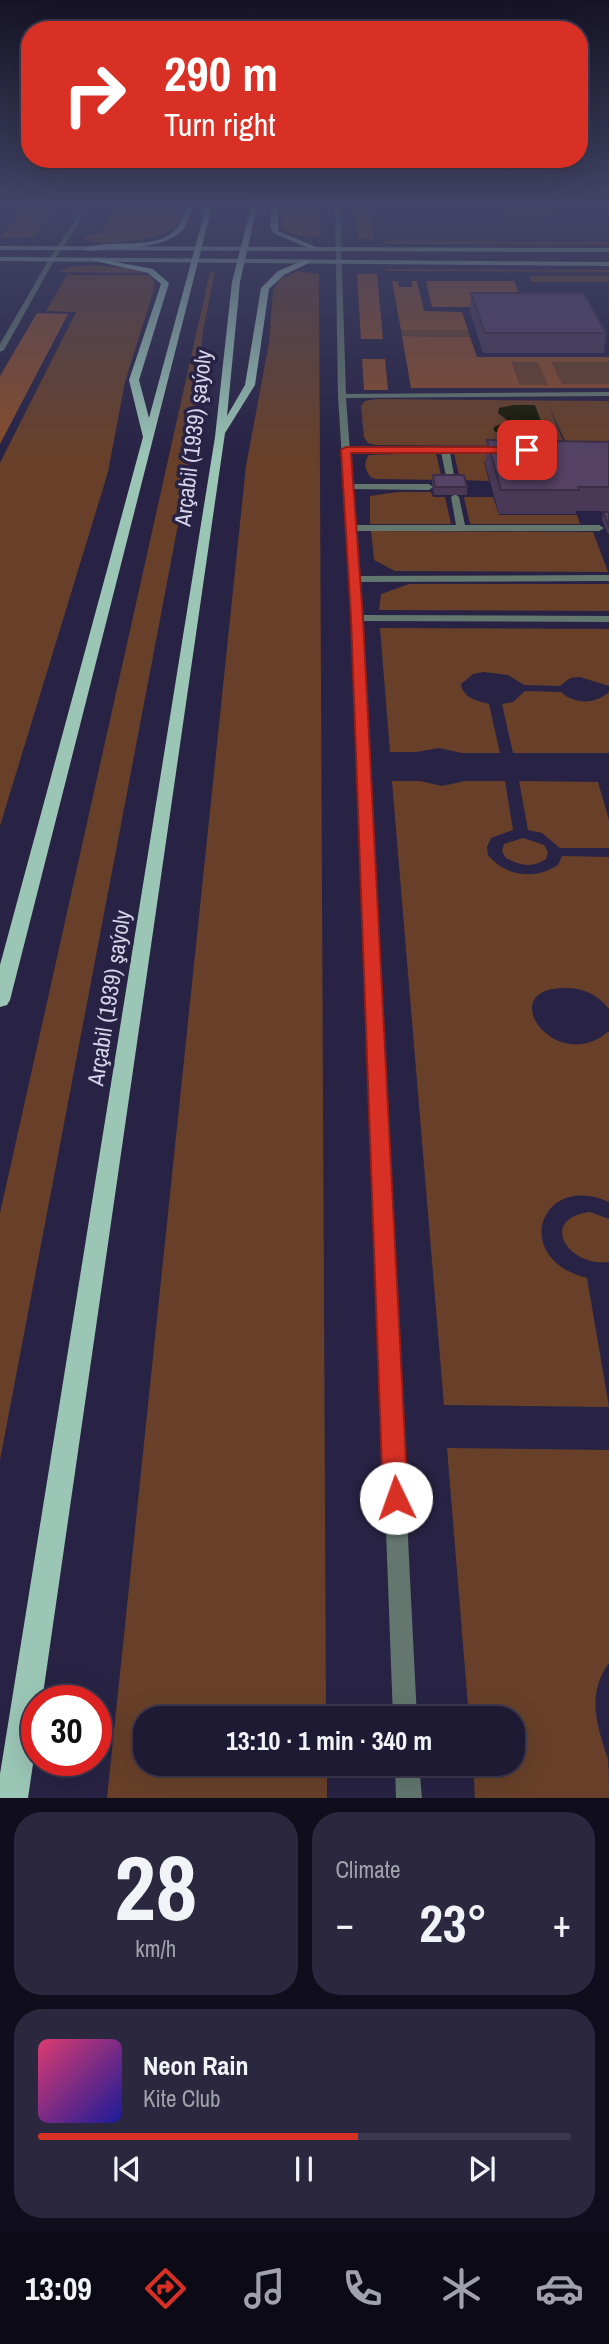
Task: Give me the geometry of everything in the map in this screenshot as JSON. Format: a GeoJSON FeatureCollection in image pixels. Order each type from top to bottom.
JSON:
{"type":"FeatureCollection","features":[{"type":"Feature","properties":{"kind":"main road"},"geometry":{"type":"LineString","coordinates":[[149,442],[134,380],[162,291]]}},
{"type":"Feature","properties":{"kind":"main road","name":"Arçabil (1939) şaýoly"},"geometry":{"type":"LineString","coordinates":[[0,1000],[187,291]]}},
{"type":"Feature","properties":{"kind":"main road","name":"Arçabil (1939) şaýoly"},"geometry":{"type":"LineString","coordinates":[[12,1798],[220,437],[235,291]]}},
{"type":"Feature","properties":{"kind":"main road"},"geometry":{"type":"LineString","coordinates":[[220,437],[250,385],[265,291]]}},
{"type":"Feature","properties":{"kind":"street"},"geometry":{"type":"LineString","coordinates":[[0,350],[34,291]]}},
{"type":"Feature","properties":{"kind":"street"},"geometry":{"type":"LineString","coordinates":[[338,291],[342,396],[357,618],[404,1706]]}},
{"type":"Feature","properties":{"kind":"street"},"geometry":{"type":"LineString","coordinates":[[342,396],[609,394]]}},
{"type":"Feature","properties":{"kind":"street"},"geometry":{"type":"LineString","coordinates":[[346,450],[513,450]]}},
{"type":"Feature","properties":{"kind":"street"},"geometry":{"type":"LineString","coordinates":[[445,450],[451,481]]}},
{"type":"Feature","properties":{"kind":"street"},"geometry":{"type":"LineString","coordinates":[[348,486],[429,487]]}},
{"type":"Feature","properties":{"kind":"street"},"geometry":{"type":"LineString","coordinates":[[455,497],[461,528]]}},
{"type":"Feature","properties":{"kind":"street"},"geometry":{"type":"LineString","coordinates":[[351,528],[599,528]]}},
{"type":"Feature","properties":{"kind":"street"},"geometry":{"type":"LineString","coordinates":[[354,579],[609,578]]}},
{"type":"Feature","properties":{"kind":"street"},"geometry":{"type":"LineString","coordinates":[[357,618],[609,619]]}},
{"type":"Feature","properties":{"kind":"street"},"geometry":{"type":"LineString","coordinates":[[408,1776],[409,1798]]}},
{"type":"Feature","properties":{"kind":"shaded area"},"geometry":{"type":"Polygon","coordinates":[[[58,291],[153,291],[125,382],[108,472],[0,826],[0,463],[76,312],[46,311],[58,291]]]}},
{"type":"Feature","properties":{"kind":"shaded area"},"geometry":{"type":"Polygon","coordinates":[[[206,291],[211,291],[203,331],[189,467],[0,1460],[0,1213],[206,291]]]}},
{"type":"Feature","properties":{"kind":"shaded area"},"geometry":{"type":"Polygon","coordinates":[[[273,291],[319,291],[326,1706],[133,1706],[133,1776],[327,1776],[327,1798],[107,1798],[109,1776],[112,1776],[112,1750],[246,466],[269,343],[273,291]]]}},
{"type":"Feature","properties":{"kind":"shaded area"},"geometry":{"type":"Polygon","coordinates":[[[358,291],[379,291],[383,339],[361,339],[358,291]]]}},
{"type":"Feature","properties":{"kind":"shaded area"},"geometry":{"type":"Polygon","coordinates":[[[394,291],[419,291],[424,311],[462,312],[468,330],[401,330],[394,291]]]}},
{"type":"Feature","properties":{"kind":"shaded area"},"geometry":{"type":"Polygon","coordinates":[[[428,291],[518,291],[525,307],[432,307],[428,291]]]}},
{"type":"Feature","properties":{"kind":"shaded area"},"geometry":{"type":"Polygon","coordinates":[[[37,313],[68,314],[0,444],[0,376],[37,313]]]}},
{"type":"Feature","properties":{"kind":"shaded area"},"geometry":{"type":"Polygon","coordinates":[[[401,330],[468,330],[470,337],[402,336],[401,330]]]}},
{"type":"Feature","properties":{"kind":"shaded area"},"geometry":{"type":"Polygon","coordinates":[[[402,336],[470,337],[477,357],[609,357],[609,362],[552,362],[562,384],[609,384],[609,388],[411,388],[402,336]],[[512,362],[520,385],[548,385],[538,362],[512,362]]]}},
{"type":"Feature","properties":{"kind":"shaded area"},"geometry":{"type":"Polygon","coordinates":[[[362,359],[385,359],[388,390],[364,390],[362,359]]]}},
{"type":"Feature","properties":{"kind":"shaded area"},"geometry":{"type":"Polygon","coordinates":[[[512,361],[538,361],[548,385],[520,385],[512,361]]]}},
{"type":"Feature","properties":{"kind":"shaded area"},"geometry":{"type":"Polygon","coordinates":[[[552,361],[609,362],[609,384],[562,384],[552,361]]]}},
{"type":"Feature","properties":{"kind":"shaded area"},"geometry":{"type":"Polygon","coordinates":[[[365,401],[609,401],[609,443],[566,443],[548,404],[565,446],[375,445],[368,443],[364,437],[361,406],[365,401]]]}},
{"type":"Feature","properties":{"kind":"shaded area"},"geometry":{"type":"Polygon","coordinates":[[[535,405],[547,437],[507,436],[494,431],[494,427],[508,421],[498,413],[499,408],[535,405]]]}},
{"type":"Feature","properties":{"kind":"shaded area"},"geometry":{"type":"Polygon","coordinates":[[[436,453],[442,480],[377,479],[372,478],[366,470],[369,455],[436,453]]]}},
{"type":"Feature","properties":{"kind":"shaded area"},"geometry":{"type":"Polygon","coordinates":[[[454,453],[511,453],[514,462],[484,462],[489,481],[460,480],[454,453]]]}},
{"type":"Feature","properties":{"kind":"shaded area"},"geometry":{"type":"Polygon","coordinates":[[[398,492],[431,492],[433,497],[445,497],[451,524],[370,524],[370,496],[398,492]]]}},
{"type":"Feature","properties":{"kind":"shaded area"},"geometry":{"type":"Polygon","coordinates":[[[464,497],[493,497],[499,515],[577,515],[580,524],[470,524],[464,497]]]}},
{"type":"Feature","properties":{"kind":"shaded area"},"geometry":{"type":"Polygon","coordinates":[[[371,531],[593,532],[608,572],[395,571],[374,560],[371,531]]]}},
{"type":"Feature","properties":{"kind":"shaded area"},"geometry":{"type":"Polygon","coordinates":[[[409,584],[609,584],[609,611],[379,610],[381,594],[409,584]]]}},
{"type":"Feature","properties":{"kind":"shaded area"},"geometry":{"type":"Polygon","coordinates":[[[380,628],[609,629],[609,686],[580,677],[570,678],[560,686],[524,685],[508,675],[484,672],[473,674],[461,684],[462,689],[471,698],[489,704],[500,753],[462,753],[439,748],[416,752],[390,752],[380,628]]]}},
{"type":"Feature","properties":{"kind":"shaded area"},"geometry":{"type":"Polygon","coordinates":[[[525,691],[561,692],[579,701],[592,701],[609,692],[609,753],[513,753],[502,704],[513,702],[525,691]]]}},
{"type":"Feature","properties":{"kind":"shaded area"},"geometry":{"type":"Polygon","coordinates":[[[392,781],[420,781],[442,786],[465,781],[505,781],[513,830],[491,838],[487,847],[488,855],[495,862],[512,872],[540,873],[558,865],[562,856],[609,857],[609,1009],[590,993],[566,988],[544,991],[534,1001],[533,1014],[540,1027],[552,1038],[569,1044],[589,1043],[609,1031],[609,1202],[585,1196],[566,1198],[551,1207],[543,1221],[542,1237],[548,1254],[563,1268],[587,1278],[609,1407],[444,1405],[392,781]]]}},
{"type":"Feature","properties":{"kind":"shaded area"},"geometry":{"type":"Polygon","coordinates":[[[519,781],[598,782],[609,820],[609,848],[560,848],[542,833],[528,830],[519,781]]]}},
{"type":"Feature","properties":{"kind":"shaded area"},"geometry":{"type":"Polygon","coordinates":[[[523,838],[544,845],[548,852],[546,859],[526,865],[506,858],[502,851],[504,844],[523,838]]]}},
{"type":"Feature","properties":{"kind":"shaded area"},"geometry":{"type":"Polygon","coordinates":[[[590,1212],[609,1219],[609,1262],[594,1262],[581,1257],[564,1242],[562,1232],[565,1223],[574,1216],[590,1212]]]}},
{"type":"Feature","properties":{"kind":"shaded area"},"geometry":{"type":"Polygon","coordinates":[[[447,1448],[609,1450],[609,1663],[598,1686],[596,1710],[608,1759],[609,1798],[475,1798],[474,1776],[525,1776],[525,1706],[468,1706],[447,1448]]]}},
{"type":"Feature","properties":{"kind":"building"},"geometry":{"type":"Polygon","coordinates":[[[471,293],[584,293],[606,333],[485,333],[471,293]]]}},
{"type":"Feature","properties":{"kind":"building"},"geometry":{"type":"Polygon","coordinates":[[[487,440],[609,442],[609,487],[578,487],[579,490],[501,490],[487,440]]]}},
{"type":"Feature","properties":{"kind":"building"},"geometry":{"type":"Polygon","coordinates":[[[433,475],[464,475],[467,487],[435,487],[433,475]]]}},
{"type":"Feature","properties":{"kind":"building"},"geometry":{"type":"Polygon","coordinates":[[[603,512],[609,512],[609,526],[603,512]]]}},
{"type":"Feature","properties":{"kind":"route"},"geometry":{"type":"LineString","coordinates":[[396,1498],[357,618],[346,450],[527,450]]}}]}
